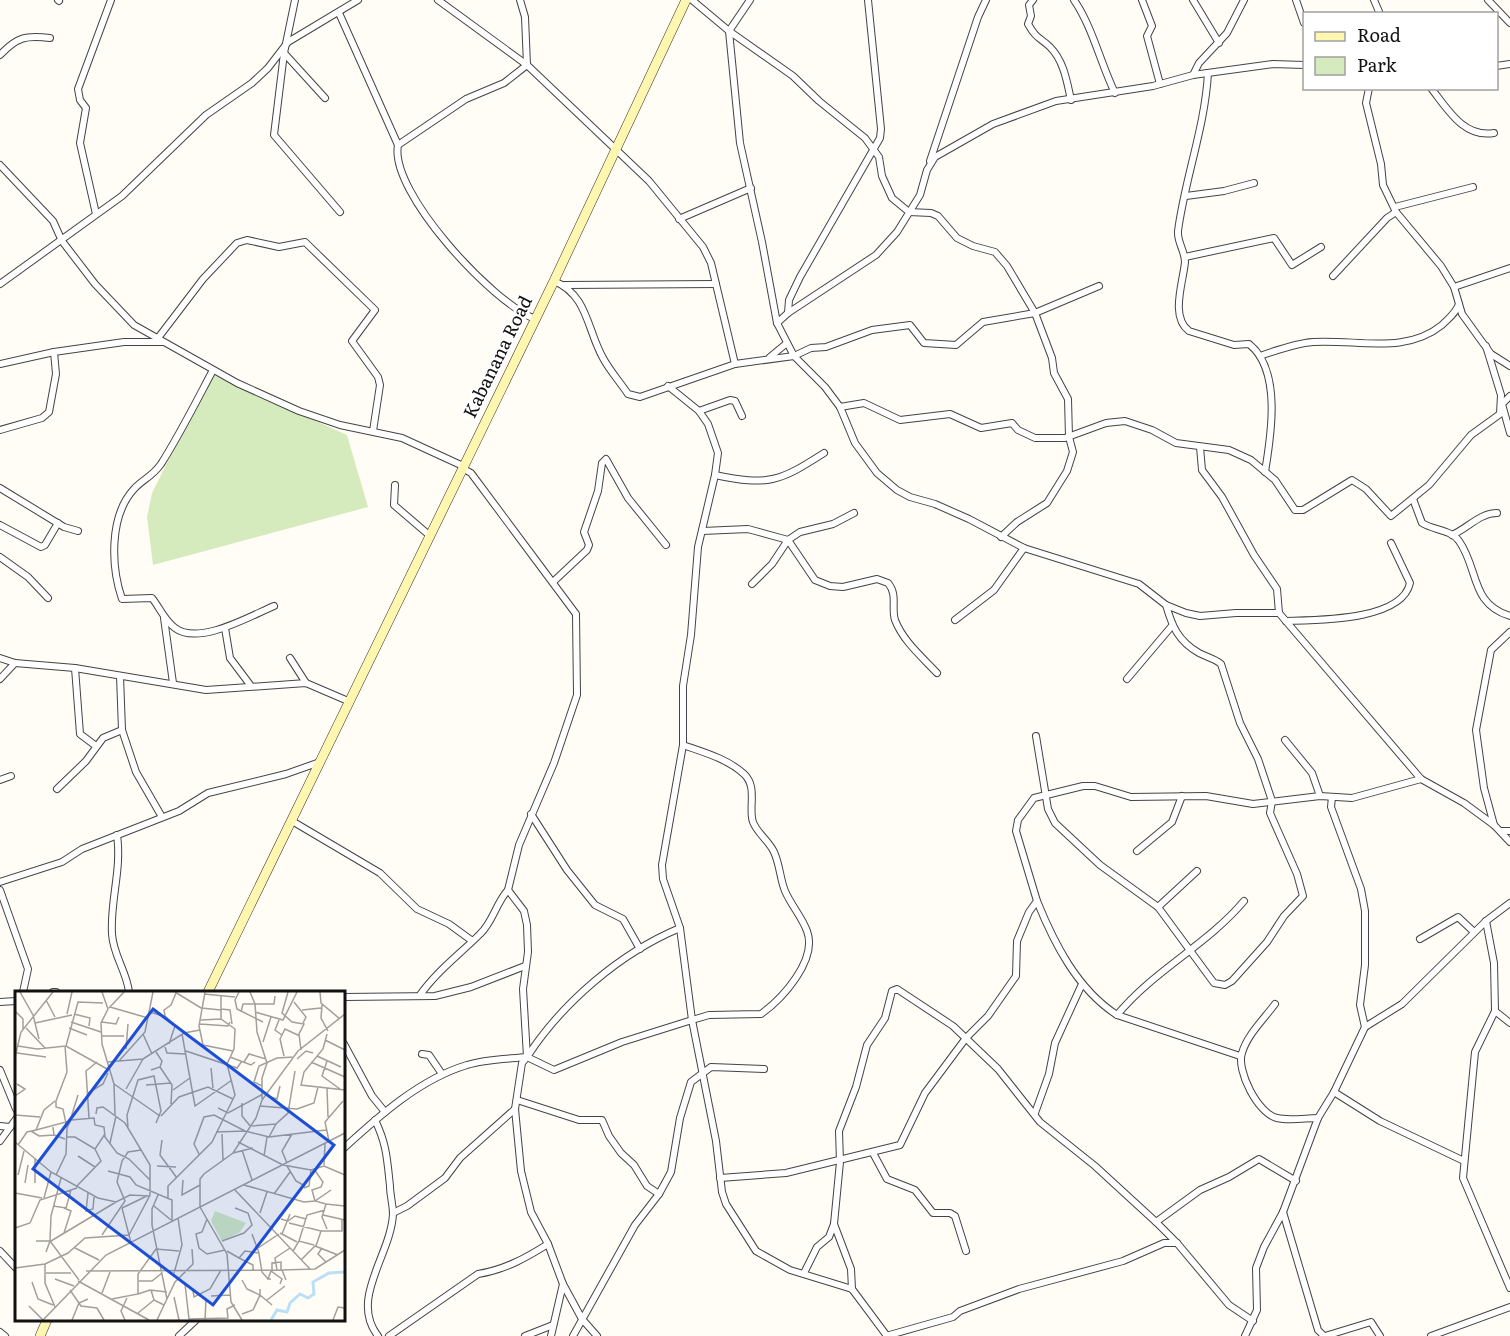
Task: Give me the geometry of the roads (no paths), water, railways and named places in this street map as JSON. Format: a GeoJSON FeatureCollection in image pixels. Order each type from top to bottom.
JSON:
{"type":"FeatureCollection","features":[{"type":"Feature","properties":{"kind":"street"},"geometry":{"type":"LineString","coordinates":[[96,214],[80,143],[86,108],[80,100],[78,89],[111,0]]}},
{"type":"Feature","properties":{"kind":"street"},"geometry":{"type":"LineString","coordinates":[[295,0],[288,42],[284,52],[274,135],[281,147],[340,212]]}},
{"type":"Feature","properties":{"kind":"street"},"geometry":{"type":"LineString","coordinates":[[0,284],[62,242],[122,196],[206,115],[252,83],[268,68],[288,42],[358,0]]}},
{"type":"Feature","properties":{"kind":"street"},"geometry":{"type":"LineString","coordinates":[[438,0],[527,65],[649,181],[703,247],[716,284],[735,364]]}},
{"type":"Feature","properties":{"kind":"street"},"geometry":{"type":"LineString","coordinates":[[520,0],[525,17],[527,65]]}},
{"type":"Feature","properties":{"kind":"street","name":"Kabanana Road"},"geometry":{"type":"LineString","coordinates":[[209,991],[554,281],[686,0]]}},
{"type":"Feature","properties":{"kind":"street"},"geometry":{"type":"LineString","coordinates":[[692,0],[729,31],[793,76],[875,150],[889,194],[909,212],[931,213],[938,216],[957,238],[973,246],[995,252],[1007,266],[1035,313],[1052,358],[1054,373],[1068,399],[1069,437],[1073,452],[1067,471],[1047,502],[1017,522],[1001,537]]}},
{"type":"Feature","properties":{"kind":"street"},"geometry":{"type":"LineString","coordinates":[[750,0],[729,31],[740,143],[777,323],[795,356],[825,387],[840,407],[865,460],[897,490],[969,519],[1024,549],[1139,584],[1166,605],[1200,616],[1279,613]]}},
{"type":"Feature","properties":{"kind":"street"},"geometry":{"type":"LineString","coordinates":[[788,313],[789,300],[800,276],[861,168],[875,150],[881,129],[868,0]]}},
{"type":"Feature","properties":{"kind":"street"},"geometry":{"type":"LineString","coordinates":[[777,323],[788,313],[876,255],[897,232],[920,195],[978,17],[986,0]]}},
{"type":"Feature","properties":{"kind":"street"},"geometry":{"type":"LineString","coordinates":[[1033,0],[1029,5],[1031,16],[1028,24],[1035,37],[1055,53],[1065,76],[1071,100]]}},
{"type":"Feature","properties":{"kind":"street"},"geometry":{"type":"LineString","coordinates":[[1074,0],[1088,22],[1102,66],[1115,93]]}},
{"type":"Feature","properties":{"kind":"street"},"geometry":{"type":"LineString","coordinates":[[1142,0],[1152,26],[1147,36],[1160,84]]}},
{"type":"Feature","properties":{"kind":"street"},"geometry":{"type":"LineString","coordinates":[[1193,0],[1219,43]]}},
{"type":"Feature","properties":{"kind":"street"},"geometry":{"type":"LineString","coordinates":[[1193,75],[1198,63],[1219,43],[1244,0]]}},
{"type":"Feature","properties":{"kind":"street"},"geometry":{"type":"LineString","coordinates":[[1296,0],[1303,18]]}},
{"type":"Feature","properties":{"kind":"street"},"geometry":{"type":"LineString","coordinates":[[1488,0],[1510,22]]}},
{"type":"Feature","properties":{"kind":"street"},"geometry":{"type":"LineString","coordinates":[[339,13],[398,145],[398,166],[410,194],[453,251],[519,311],[535,319]]}},
{"type":"Feature","properties":{"kind":"street"},"geometry":{"type":"LineString","coordinates":[[0,55],[28,35],[50,38]]}},
{"type":"Feature","properties":{"kind":"street"},"geometry":{"type":"LineString","coordinates":[[0,43],[6,49]]}},
{"type":"Feature","properties":{"kind":"street"},"geometry":{"type":"LineString","coordinates":[[284,52],[324,98]]}},
{"type":"Feature","properties":{"kind":"street"},"geometry":{"type":"LineString","coordinates":[[927,170],[935,157],[953,145],[993,124],[1042,104],[1115,93],[1193,75],[1272,64],[1303,64]]}},
{"type":"Feature","properties":{"kind":"street"},"geometry":{"type":"LineString","coordinates":[[398,145],[466,99],[504,83],[527,65]]}},
{"type":"Feature","properties":{"kind":"street"},"geometry":{"type":"LineString","coordinates":[[1208,74],[1206,104],[1178,233],[1185,257],[1179,316],[1183,326],[1208,339],[1234,345],[1249,344],[1260,356],[1273,410],[1265,472]]}},
{"type":"Feature","properties":{"kind":"street"},"geometry":{"type":"LineString","coordinates":[[1369,90],[1366,103],[1381,164],[1383,185],[1396,210],[1441,266],[1454,287],[1462,314],[1491,354],[1510,366]]}},
{"type":"Feature","properties":{"kind":"street"},"geometry":{"type":"LineString","coordinates":[[1433,90],[1465,128],[1473,133],[1494,133]]}},
{"type":"Feature","properties":{"kind":"street"},"geometry":{"type":"LineString","coordinates":[[0,165],[52,221],[62,242],[95,284],[130,321],[213,370],[299,411],[340,425],[402,438],[471,473],[576,614],[577,695],[554,763],[519,845],[508,890],[500,899],[487,926],[420,995]]}},
{"type":"Feature","properties":{"kind":"street"},"geometry":{"type":"LineString","coordinates":[[1186,196],[1224,191],[1254,183]]}},
{"type":"Feature","properties":{"kind":"street"},"geometry":{"type":"LineString","coordinates":[[1334,276],[1396,210],[1473,187]]}},
{"type":"Feature","properties":{"kind":"street"},"geometry":{"type":"LineString","coordinates":[[679,219],[750,188]]}},
{"type":"Feature","properties":{"kind":"street"},"geometry":{"type":"LineString","coordinates":[[1185,257],[1274,238],[1292,265],[1321,247]]}},
{"type":"Feature","properties":{"kind":"street"},"geometry":{"type":"LineString","coordinates":[[160,340],[203,279],[237,243],[247,240],[279,247],[305,242],[375,310],[352,341],[378,377],[380,384],[373,431]]}},
{"type":"Feature","properties":{"kind":"street"},"geometry":{"type":"LineString","coordinates":[[1454,287],[1510,268]]}},
{"type":"Feature","properties":{"kind":"street"},"geometry":{"type":"LineString","coordinates":[[554,281],[565,285],[716,284]]}},
{"type":"Feature","properties":{"kind":"street"},"geometry":{"type":"LineString","coordinates":[[565,285],[587,313],[603,359],[628,394],[640,397],[735,364],[770,357],[795,356],[811,348],[826,347],[872,330],[894,325],[910,325],[924,343],[956,345],[983,321],[1035,313],[1099,286]]}},
{"type":"Feature","properties":{"kind":"street"},"geometry":{"type":"LineString","coordinates":[[1260,356],[1309,342],[1371,344],[1414,341],[1433,332],[1448,320],[1456,311],[1459,303]]}},
{"type":"Feature","properties":{"kind":"street"},"geometry":{"type":"LineString","coordinates":[[0,364],[54,352],[124,342],[160,340]]}},
{"type":"Feature","properties":{"kind":"street"},"geometry":{"type":"LineString","coordinates":[[770,357],[787,343]]}},
{"type":"Feature","properties":{"kind":"street"},"geometry":{"type":"LineString","coordinates":[[1486,346],[1510,433]]}},
{"type":"Feature","properties":{"kind":"street"},"geometry":{"type":"LineString","coordinates":[[0,430],[42,418],[50,412],[56,374],[54,352]]}},
{"type":"Feature","properties":{"kind":"street"},"geometry":{"type":"LineString","coordinates":[[173,683],[164,618],[152,597],[122,598],[113,566],[118,521],[133,489],[152,476],[174,444],[213,370]]}},
{"type":"Feature","properties":{"kind":"street"},"geometry":{"type":"LineString","coordinates":[[668,386],[699,411],[715,440],[718,453],[695,569],[691,635],[683,686],[683,745],[662,866],[663,879],[680,928],[692,1020],[716,1142],[720,1178],[726,1204],[756,1251],[790,1270],[852,1289]]}},
{"type":"Feature","properties":{"kind":"street"},"geometry":{"type":"LineString","coordinates":[[840,407],[864,404],[900,420],[950,414],[981,428],[1012,423],[1018,430],[1035,438],[1069,437],[1106,423],[1125,421],[1152,430],[1176,443],[1229,450],[1251,460],[1275,480],[1291,506],[1298,511],[1352,480],[1366,489],[1390,516],[1429,485],[1471,435],[1500,414],[1502,404],[1510,396]]}},
{"type":"Feature","properties":{"kind":"street"},"geometry":{"type":"LineString","coordinates":[[699,411],[730,400],[735,401],[742,416]]}},
{"type":"Feature","properties":{"kind":"street"},"geometry":{"type":"LineString","coordinates":[[1200,447],[1202,470],[1222,496],[1254,555],[1277,589],[1279,613],[1420,780],[1456,799],[1494,825],[1510,842]]}},
{"type":"Feature","properties":{"kind":"street"},"geometry":{"type":"LineString","coordinates":[[715,475],[756,483],[777,480],[824,453]]}},
{"type":"Feature","properties":{"kind":"street"},"geometry":{"type":"LineString","coordinates":[[553,582],[587,550],[589,545],[584,532],[606,459],[628,498],[666,545]]}},
{"type":"Feature","properties":{"kind":"street"},"geometry":{"type":"LineString","coordinates":[[395,484],[396,509],[429,535]]}},
{"type":"Feature","properties":{"kind":"street"},"geometry":{"type":"LineString","coordinates":[[0,488],[58,523],[78,531]]}},
{"type":"Feature","properties":{"kind":"street"},"geometry":{"type":"LineString","coordinates":[[1413,499],[1422,523],[1452,535],[1460,542],[1483,598],[1492,608],[1510,616]]}},
{"type":"Feature","properties":{"kind":"street"},"geometry":{"type":"LineString","coordinates":[[752,584],[772,564],[788,540],[800,532],[833,524],[854,513]]}},
{"type":"Feature","properties":{"kind":"street"},"geometry":{"type":"LineString","coordinates":[[1452,535],[1468,528],[1483,515],[1497,513]]}},
{"type":"Feature","properties":{"kind":"street"},"geometry":{"type":"LineString","coordinates":[[0,525],[41,547],[45,545],[58,523]]}},
{"type":"Feature","properties":{"kind":"street"},"geometry":{"type":"LineString","coordinates":[[702,531],[748,529],[788,540],[815,580],[823,584],[843,587],[877,579],[888,583],[895,597],[894,618],[914,651],[937,673]]}},
{"type":"Feature","properties":{"kind":"street"},"geometry":{"type":"LineString","coordinates":[[1286,621],[1342,618],[1385,609],[1394,603],[1407,591],[1410,583],[1391,543]]}},
{"type":"Feature","properties":{"kind":"street"},"geometry":{"type":"LineString","coordinates":[[956,620],[994,590],[1024,549]]}},
{"type":"Feature","properties":{"kind":"street"},"geometry":{"type":"LineString","coordinates":[[0,557],[28,577],[48,598]]}},
{"type":"Feature","properties":{"kind":"street"},"geometry":{"type":"LineString","coordinates":[[1036,736],[1048,809],[1062,832],[1100,865],[1158,907],[1214,983],[1224,985],[1245,970],[1268,942],[1284,915],[1302,899],[1297,874],[1270,813],[1272,801],[1258,759],[1240,723],[1221,664],[1193,649],[1171,627],[1166,605]]}},
{"type":"Feature","properties":{"kind":"street"},"geometry":{"type":"LineString","coordinates":[[164,618],[183,632],[204,632],[225,628],[274,606]]}},
{"type":"Feature","properties":{"kind":"street"},"geometry":{"type":"LineString","coordinates":[[1127,679],[1171,627]]}},
{"type":"Feature","properties":{"kind":"street"},"geometry":{"type":"LineString","coordinates":[[225,628],[230,658],[248,686],[254,686]]}},
{"type":"Feature","properties":{"kind":"street"},"geometry":{"type":"LineString","coordinates":[[1494,825],[1484,788],[1476,730],[1491,650],[1510,632]]}},
{"type":"Feature","properties":{"kind":"street"},"geometry":{"type":"LineString","coordinates":[[0,658],[15,663],[75,668],[206,690],[306,683],[348,701]]}},
{"type":"Feature","properties":{"kind":"street"},"geometry":{"type":"LineString","coordinates":[[290,658],[306,683]]}},
{"type":"Feature","properties":{"kind":"street"},"geometry":{"type":"LineString","coordinates":[[0,679],[15,663]]}},
{"type":"Feature","properties":{"kind":"street"},"geometry":{"type":"LineString","coordinates":[[75,668],[80,734],[96,746]]}},
{"type":"Feature","properties":{"kind":"street"},"geometry":{"type":"LineString","coordinates":[[120,676],[122,730],[136,772],[162,817]]}},
{"type":"Feature","properties":{"kind":"street"},"geometry":{"type":"LineString","coordinates":[[57,789],[86,761],[104,737],[122,730]]}},
{"type":"Feature","properties":{"kind":"street"},"geometry":{"type":"LineString","coordinates":[[1285,740],[1312,773],[1320,796]]}},
{"type":"Feature","properties":{"kind":"street"},"geometry":{"type":"LineString","coordinates":[[345,1147],[385,1112],[442,1074],[469,1064],[527,1057],[554,1070],[622,1042],[709,1015],[761,1014],[772,1006],[796,979],[810,944],[808,932],[784,889],[774,851],[754,825],[753,801],[745,775],[723,760],[683,745]]}},
{"type":"Feature","properties":{"kind":"street"},"geometry":{"type":"LineString","coordinates":[[0,882],[62,862],[82,849],[162,817],[208,793],[286,774],[321,761]]}},
{"type":"Feature","properties":{"kind":"street"},"geometry":{"type":"LineString","coordinates":[[0,780],[11,776]]}},
{"type":"Feature","properties":{"kind":"street"},"geometry":{"type":"LineString","coordinates":[[1240,1056],[1117,1015],[1104,1007],[1082,984],[1050,930],[1037,901],[1016,831],[1018,820],[1027,806],[1034,798],[1046,793],[1095,786],[1131,797],[1206,796],[1253,804],[1320,796],[1352,798],[1420,780]]}},
{"type":"Feature","properties":{"kind":"street"},"geometry":{"type":"LineString","coordinates":[[1137,850],[1172,822],[1182,796]]}},
{"type":"Feature","properties":{"kind":"street"},"geometry":{"type":"LineString","coordinates":[[1332,797],[1331,807],[1361,889],[1365,911],[1365,965],[1359,1005],[1365,1027]]}},
{"type":"Feature","properties":{"kind":"street"},"geometry":{"type":"LineString","coordinates":[[531,813],[567,870],[595,905],[623,919],[640,949]]}},
{"type":"Feature","properties":{"kind":"street"},"geometry":{"type":"LineString","coordinates":[[292,821],[375,869],[417,909],[449,924],[471,940]]}},
{"type":"Feature","properties":{"kind":"street"},"geometry":{"type":"LineString","coordinates":[[1501,831],[1510,831]]}},
{"type":"Feature","properties":{"kind":"street"},"geometry":{"type":"LineString","coordinates":[[117,835],[120,859],[112,934],[115,954],[128,991]]}},
{"type":"Feature","properties":{"kind":"street"},"geometry":{"type":"LineString","coordinates":[[1158,907],[1197,871]]}},
{"type":"Feature","properties":{"kind":"street"},"geometry":{"type":"LineString","coordinates":[[0,890],[28,969],[23,991]]}},
{"type":"Feature","properties":{"kind":"street"},"geometry":{"type":"LineString","coordinates":[[508,890],[524,911],[528,952],[525,966],[523,1023],[527,1057]]}},
{"type":"Feature","properties":{"kind":"street"},"geometry":{"type":"LineString","coordinates":[[720,1178],[786,1173],[813,1165],[840,1162],[895,1149],[904,1141],[925,1093],[966,1038],[988,1016],[1018,973],[1017,941],[1029,912],[1037,901]]}},
{"type":"Feature","properties":{"kind":"street"},"geometry":{"type":"LineString","coordinates":[[1117,1015],[1146,983],[1191,951],[1244,901]]}},
{"type":"Feature","properties":{"kind":"street"},"geometry":{"type":"LineString","coordinates":[[1245,1336],[1254,1321],[1257,1310],[1256,1268],[1264,1247],[1283,1212],[1296,1181],[1301,1160],[1318,1118],[1334,1092],[1365,1027],[1402,1004],[1474,932],[1510,903]]}},
{"type":"Feature","properties":{"kind":"street"},"geometry":{"type":"LineString","coordinates":[[1420,939],[1458,917],[1474,932]]}},
{"type":"Feature","properties":{"kind":"street"},"geometry":{"type":"LineString","coordinates":[[1486,921],[1494,963],[1495,1011],[1475,1052],[1463,1178],[1510,1287]]}},
{"type":"Feature","properties":{"kind":"street"},"geometry":{"type":"LineString","coordinates":[[597,1336],[582,1319],[562,1284],[548,1245],[531,1212],[521,1172],[515,1109],[522,1063],[544,1031],[605,973],[640,949],[680,928]]}},
{"type":"Feature","properties":{"kind":"street"},"geometry":{"type":"LineString","coordinates":[[345,997],[387,998],[459,991],[525,966]]}},
{"type":"Feature","properties":{"kind":"street"},"geometry":{"type":"LineString","coordinates":[[1035,1113],[1049,1074],[1055,1043],[1082,984]]}},
{"type":"Feature","properties":{"kind":"street"},"geometry":{"type":"LineString","coordinates":[[804,1273],[817,1247],[829,1237],[834,1224],[840,1162],[839,1131],[856,1087],[863,1055],[872,1036],[885,1018],[892,991],[897,989],[908,994],[966,1038],[998,1069],[1040,1122],[1095,1166],[1156,1222],[1177,1243],[1229,1305],[1254,1321]]}},
{"type":"Feature","properties":{"kind":"street"},"geometry":{"type":"LineString","coordinates":[[0,1002],[15,1001]]}},
{"type":"Feature","properties":{"kind":"street"},"geometry":{"type":"LineString","coordinates":[[1275,1004],[1246,1042],[1240,1056],[1252,1097],[1270,1116],[1278,1119],[1318,1118]]}},
{"type":"Feature","properties":{"kind":"street"},"geometry":{"type":"LineString","coordinates":[[1495,1011],[1510,1023]]}},
{"type":"Feature","properties":{"kind":"street"},"geometry":{"type":"LineString","coordinates":[[345,1046],[372,1096],[385,1112]]}},
{"type":"Feature","properties":{"kind":"street"},"geometry":{"type":"LineString","coordinates":[[422,1054],[429,1055],[442,1074]]}},
{"type":"Feature","properties":{"kind":"street"},"geometry":{"type":"LineString","coordinates":[[573,1336],[635,1226],[659,1194],[672,1167],[686,1093],[691,1082],[701,1072],[711,1067],[764,1069]]}},
{"type":"Feature","properties":{"kind":"street"},"geometry":{"type":"LineString","coordinates":[[0,1070],[15,1107]]}},
{"type":"Feature","properties":{"kind":"street"},"geometry":{"type":"LineString","coordinates":[[1334,1092],[1380,1121],[1464,1161]]}},
{"type":"Feature","properties":{"kind":"street"},"geometry":{"type":"LineString","coordinates":[[517,1100],[579,1120],[600,1119],[609,1136],[634,1165],[647,1186],[659,1194]]}},
{"type":"Feature","properties":{"kind":"street"},"geometry":{"type":"LineString","coordinates":[[393,1213],[408,1206],[445,1178],[460,1158],[515,1109]]}},
{"type":"Feature","properties":{"kind":"street"},"geometry":{"type":"LineString","coordinates":[[0,1141],[15,1120]]}},
{"type":"Feature","properties":{"kind":"street"},"geometry":{"type":"LineString","coordinates":[[375,1120],[386,1142],[393,1213],[388,1241],[367,1297],[370,1325],[378,1336]]}},
{"type":"Feature","properties":{"kind":"street"},"geometry":{"type":"LineString","coordinates":[[0,1126],[10,1128]]}},
{"type":"Feature","properties":{"kind":"street"},"geometry":{"type":"LineString","coordinates":[[873,1153],[887,1179],[915,1190],[933,1212],[950,1213],[955,1216],[966,1251]]}},
{"type":"Feature","properties":{"kind":"street"},"geometry":{"type":"LineString","coordinates":[[1156,1222],[1200,1190],[1229,1177],[1258,1159],[1296,1181]]}},
{"type":"Feature","properties":{"kind":"street"},"geometry":{"type":"LineString","coordinates":[[1283,1212],[1318,1330],[1325,1336],[1371,1322],[1380,1336]]}},
{"type":"Feature","properties":{"kind":"street"},"geometry":{"type":"LineString","coordinates":[[834,1224],[851,1269],[852,1289],[886,1336],[953,1317],[960,1311],[1019,1289],[1123,1261],[1164,1243],[1177,1243]]}},
{"type":"Feature","properties":{"kind":"street"},"geometry":{"type":"LineString","coordinates":[[389,1336],[478,1274],[494,1272],[548,1245]]}},
{"type":"Feature","properties":{"kind":"street"},"geometry":{"type":"LineString","coordinates":[[0,1251],[15,1267]]}},
{"type":"Feature","properties":{"kind":"street"},"geometry":{"type":"LineString","coordinates":[[1502,1268],[1510,1265]]}},
{"type":"Feature","properties":{"kind":"street"},"geometry":{"type":"LineString","coordinates":[[551,1336],[562,1284]]}},
{"type":"Feature","properties":{"kind":"street"},"geometry":{"type":"LineString","coordinates":[[1431,1336],[1510,1307]]}},
{"type":"Feature","properties":{"kind":"street"},"geometry":{"type":"LineString","coordinates":[[40,1336],[46,1321]]}},
{"type":"Feature","properties":{"kind":"street"},"geometry":{"type":"LineString","coordinates":[[179,1336],[195,1321]]}},
{"type":"Feature","properties":{"kind":"street"},"geometry":{"type":"LineString","coordinates":[[525,1336],[553,1325]]}},
{"type":"Feature","properties":{"kind":"street"},"geometry":{"type":"LineString","coordinates":[[0,1332],[5,1336]]}}]}
